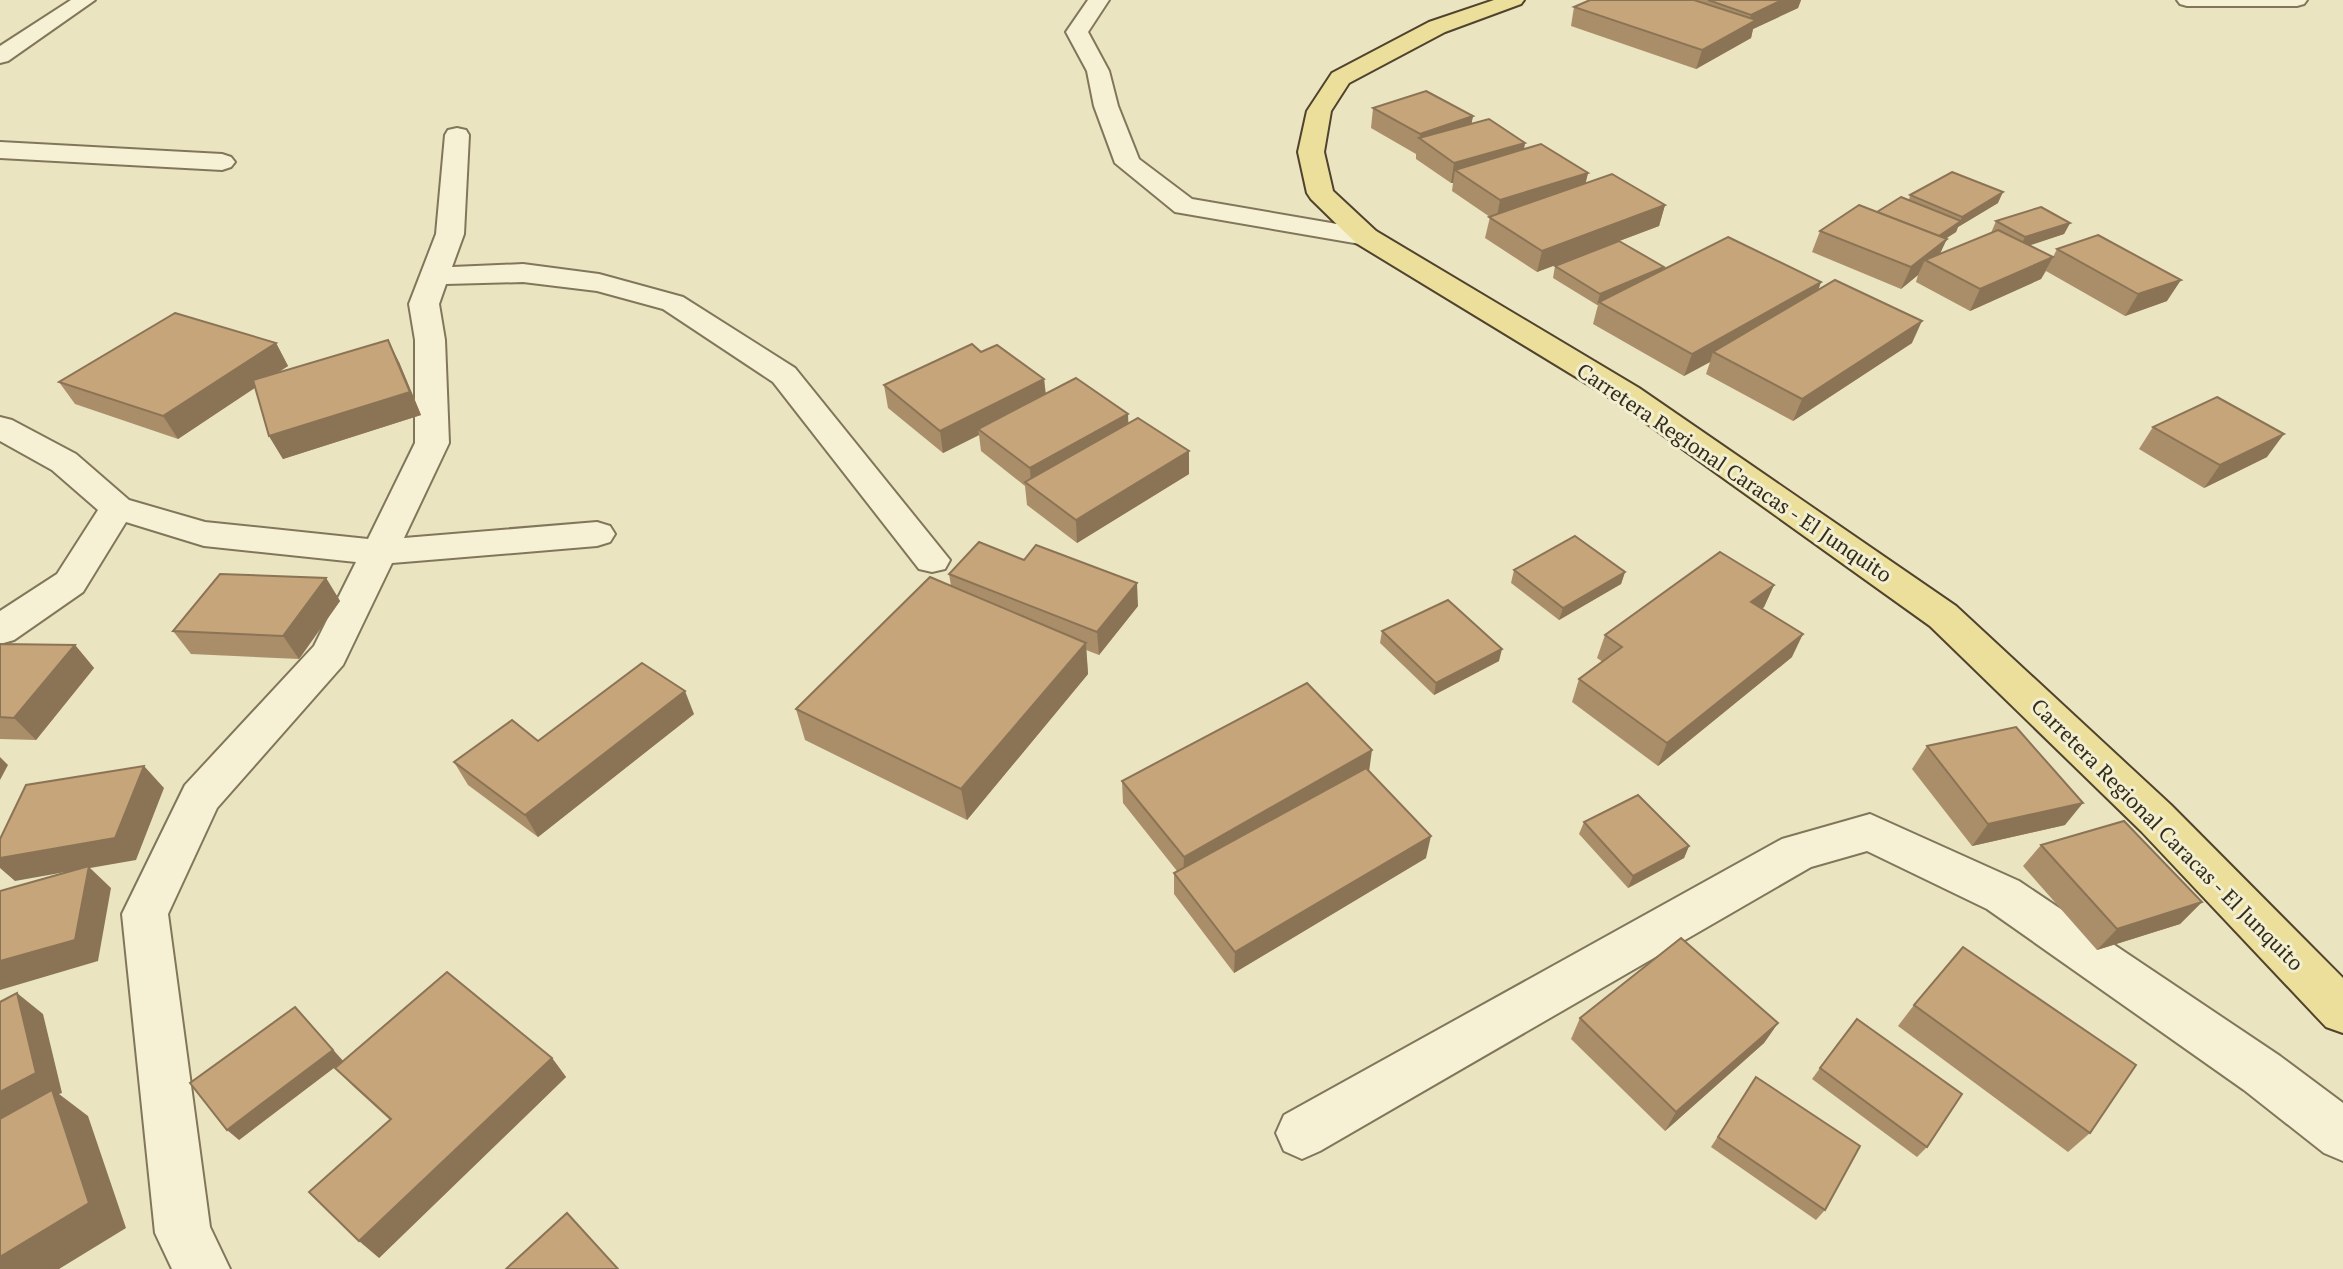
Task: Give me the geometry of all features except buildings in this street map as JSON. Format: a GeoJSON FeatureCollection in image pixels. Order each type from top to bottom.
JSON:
{"type":"FeatureCollection","features":[{"type":"Feature","properties":{"kind":"main road","name":"Carretera Regional Caracas - El Junquito"},"geometry":{"type":"LineString","coordinates":[[1514,0],[1437,27],[1340,78],[1319,111],[1311,152],[1320,193],[1366,237],[1628,395],[1943,616],[2156,818],[2343,1011]]}},
{"type":"Feature","properties":{"kind":"street"},"geometry":{"type":"LineString","coordinates":[[0,56],[85,0]]}},
{"type":"Feature","properties":{"kind":"street"},"geometry":{"type":"LineString","coordinates":[[1099,0],[1077,32],[1098,71],[1106,106],[1128,163],[1184,206],[1366,237]]}},
{"type":"Feature","properties":{"kind":"street"},"geometry":{"type":"LineString","coordinates":[[2187,0],[2297,0]]}},
{"type":"Feature","properties":{"kind":"street"},"geometry":{"type":"LineString","coordinates":[[202,1269],[183,1233],[145,914],[200,797],[329,655],[432,443],[430,340],[424,304],[450,234],[457,135]]}},
{"type":"Feature","properties":{"kind":"street"},"geometry":{"type":"LineString","coordinates":[[0,150],[222,162]]}},
{"type":"Feature","properties":{"kind":"street"},"geometry":{"type":"LineString","coordinates":[[434,276],[523,273],[600,283],[673,303],[784,375],[932,560]]}},
{"type":"Feature","properties":{"kind":"street"},"geometry":{"type":"LineString","coordinates":[[0,427],[64,462],[117,508],[204,534],[380,552],[597,534]]}},
{"type":"Feature","properties":{"kind":"street"},"geometry":{"type":"LineString","coordinates":[[0,630],[70,583],[117,508]]}},
{"type":"Feature","properties":{"kind":"street"},"geometry":{"type":"LineString","coordinates":[[1302,1133],[1798,852],[1870,832],[2003,895],[2262,1073],[2343,1135]]}}]}
